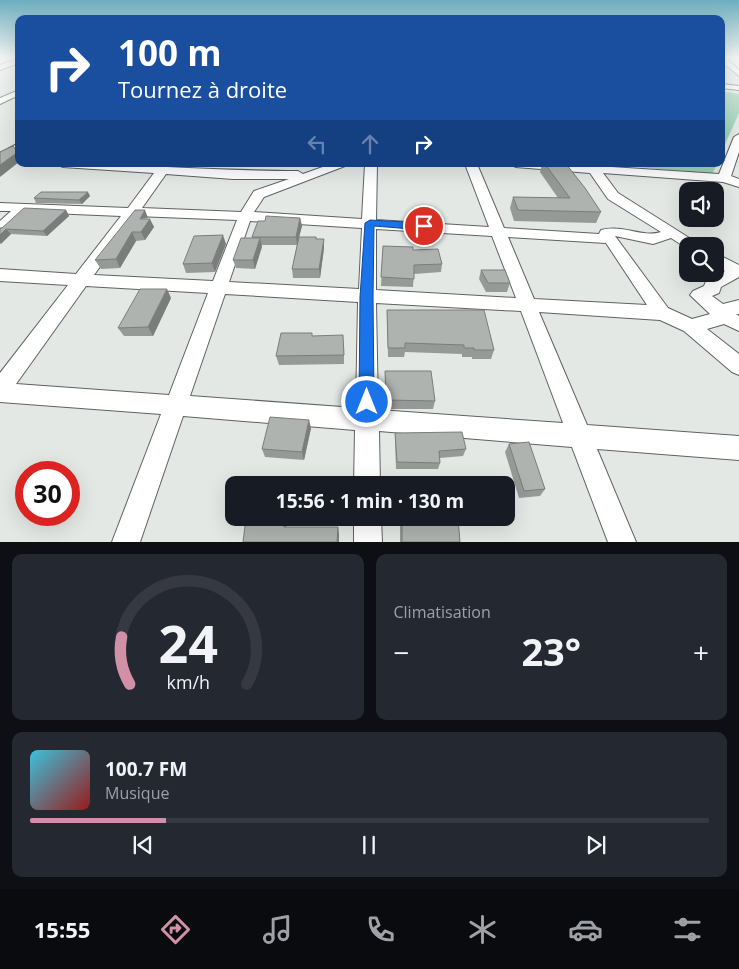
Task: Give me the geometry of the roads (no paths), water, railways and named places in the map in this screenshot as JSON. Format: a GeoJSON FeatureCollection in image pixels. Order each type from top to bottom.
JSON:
{"type":"FeatureCollection","features":[{"type":"Feature","properties":{"kind":"street"},"geometry":{"type":"LineString","coordinates":[[725,86],[739,88]]}},
{"type":"Feature","properties":{"kind":"street"},"geometry":{"type":"LineString","coordinates":[[0,92],[15,93]]}},
{"type":"Feature","properties":{"kind":"street"},"geometry":{"type":"LineString","coordinates":[[0,101],[15,94]]}},
{"type":"Feature","properties":{"kind":"street"},"geometry":{"type":"LineString","coordinates":[[724,178],[737,150],[739,137]]}},
{"type":"Feature","properties":{"kind":"street"},"geometry":{"type":"LineString","coordinates":[[0,159],[15,149]]}},
{"type":"Feature","properties":{"kind":"street"},"geometry":{"type":"LineString","coordinates":[[0,159],[15,161]]}},
{"type":"Feature","properties":{"kind":"street"},"geometry":{"type":"LineString","coordinates":[[105,167],[162,171],[301,172],[326,167]]}},
{"type":"Feature","properties":{"kind":"street"},"geometry":{"type":"LineString","coordinates":[[368,476],[366,297],[371,167]]}},
{"type":"Feature","properties":{"kind":"street"},"geometry":{"type":"LineString","coordinates":[[472,167],[622,542]]}},
{"type":"Feature","properties":{"kind":"street"},"geometry":{"type":"LineString","coordinates":[[556,167],[724,178],[739,183]]}},
{"type":"Feature","properties":{"kind":"street"},"geometry":{"type":"LineString","coordinates":[[595,170],[608,192],[679,238]]}},
{"type":"Feature","properties":{"kind":"street"},"geometry":{"type":"LineString","coordinates":[[0,391],[162,171]]}},
{"type":"Feature","properties":{"kind":"street"},"geometry":{"type":"LineString","coordinates":[[126,542],[245,216],[253,200],[259,194],[301,172]]}},
{"type":"Feature","properties":{"kind":"street"},"geometry":{"type":"LineString","coordinates":[[0,207],[245,216],[610,239]]}},
{"type":"Feature","properties":{"kind":"street"},"geometry":{"type":"LineString","coordinates":[[0,229],[23,208]]}},
{"type":"Feature","properties":{"kind":"street"},"geometry":{"type":"LineString","coordinates":[[662,313],[606,233],[611,230],[653,239],[671,234]]}},
{"type":"Feature","properties":{"kind":"street"},"geometry":{"type":"LineString","coordinates":[[724,262],[739,270]]}},
{"type":"Feature","properties":{"kind":"street"},"geometry":{"type":"LineString","coordinates":[[731,315],[699,294],[713,289],[712,285],[739,270]]}},
{"type":"Feature","properties":{"kind":"street"},"geometry":{"type":"LineString","coordinates":[[0,275],[662,313],[691,326],[739,366]]}},
{"type":"Feature","properties":{"kind":"street"},"geometry":{"type":"LineString","coordinates":[[691,326],[731,315]]}},
{"type":"Feature","properties":{"kind":"street"},"geometry":{"type":"LineString","coordinates":[[0,391],[739,448]]}},
{"type":"Feature","properties":{"kind":"street"},"geometry":{"type":"LineString","coordinates":[[368,526],[368,542]]}}]}
